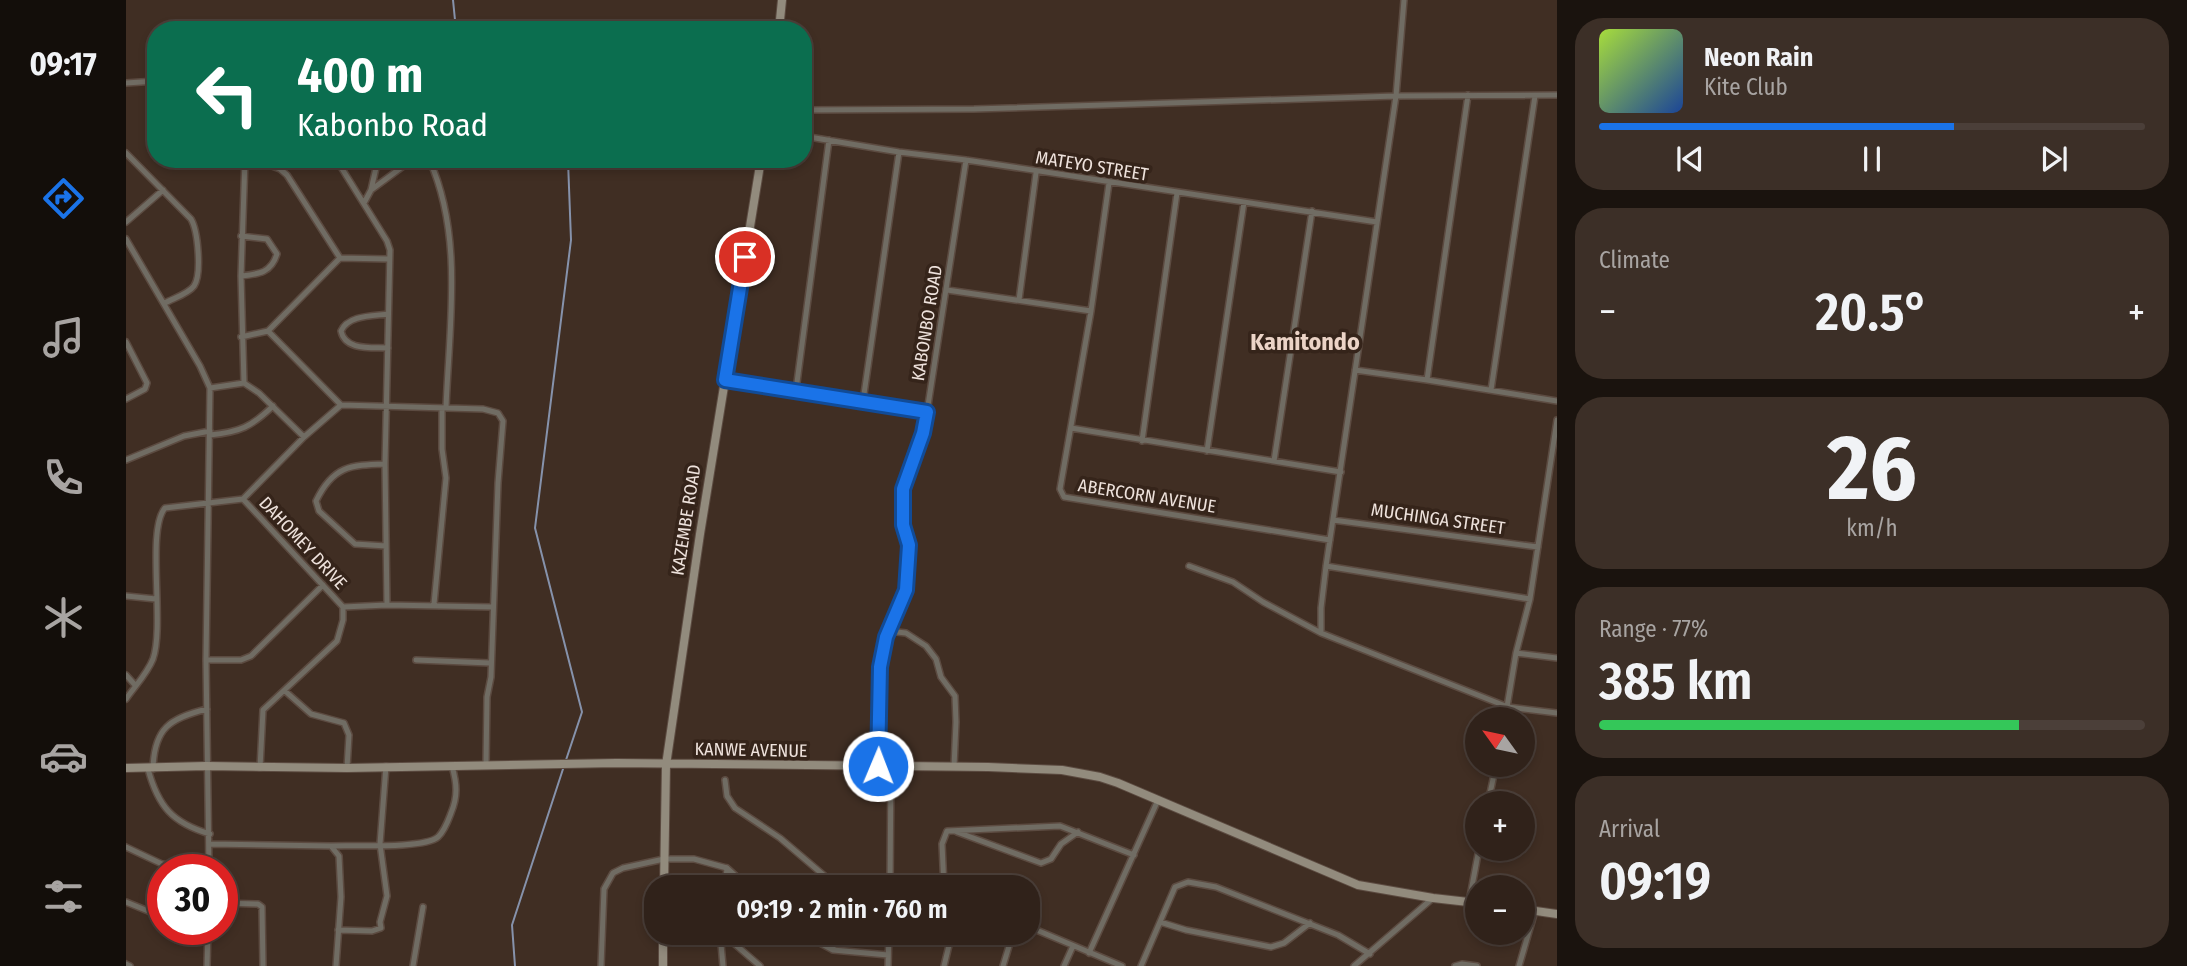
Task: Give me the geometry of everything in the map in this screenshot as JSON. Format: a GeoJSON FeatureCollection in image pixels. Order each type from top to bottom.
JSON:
{"type":"FeatureCollection","features":[{"type":"Feature","properties":{"kind":"main road"},"geometry":{"type":"LineString","coordinates":[[780,21],[782,0]]}},
{"type":"Feature","properties":{"kind":"main road","name":"KAZEMBE ROAD"},"geometry":{"type":"LineString","coordinates":[[664,875],[666,765],[699,534],[760,168]]}},
{"type":"Feature","properties":{"kind":"main road","name":"KANWE AVENUE"},"geometry":{"type":"LineString","coordinates":[[126,768],[891,766],[1082,773],[1158,799],[1347,881],[1368,888],[1465,901]]}},
{"type":"Feature","properties":{"kind":"main road"},"geometry":{"type":"LineString","coordinates":[[1535,911],[1557,914]]}},
{"type":"Feature","properties":{"kind":"main road"},"geometry":{"type":"LineString","coordinates":[[663,945],[663,966]]}},
{"type":"Feature","properties":{"kind":"street"},"geometry":{"type":"LineString","coordinates":[[1321,633],[1326,566],[1396,96],[1404,0]]}},
{"type":"Feature","properties":{"kind":"street"},"geometry":{"type":"LineString","coordinates":[[126,83],[147,82]]}},
{"type":"Feature","properties":{"kind":"street"},"geometry":{"type":"LineString","coordinates":[[1427,380],[1468,95]]}},
{"type":"Feature","properties":{"kind":"street"},"geometry":{"type":"LineString","coordinates":[[812,110],[974,109],[1396,96],[1557,95]]}},
{"type":"Feature","properties":{"kind":"street"},"geometry":{"type":"LineString","coordinates":[[1491,390],[1535,96]]}},
{"type":"Feature","properties":{"kind":"street","name":"MATEYO STREET"},"geometry":{"type":"LineString","coordinates":[[812,137],[1377,222]]}},
{"type":"Feature","properties":{"kind":"street"},"geometry":{"type":"LineString","coordinates":[[796,390],[829,140]]}},
{"type":"Feature","properties":{"kind":"street"},"geometry":{"type":"LineString","coordinates":[[863,401],[899,152]]}},
{"type":"Feature","properties":{"kind":"street"},"geometry":{"type":"LineString","coordinates":[[126,153],[194,225],[198,276],[195,285],[165,303]]}},
{"type":"Feature","properties":{"kind":"street","name":"KABONBO ROAD"},"geometry":{"type":"LineString","coordinates":[[878,766],[879,674],[888,631],[906,590],[909,545],[903,525],[903,489],[923,433],[966,160]]}},
{"type":"Feature","properties":{"kind":"street"},"geometry":{"type":"LineString","coordinates":[[244,168],[241,337],[244,383]]}},
{"type":"Feature","properties":{"kind":"street"},"geometry":{"type":"LineString","coordinates":[[275,168],[287,175],[340,258]]}},
{"type":"Feature","properties":{"kind":"street"},"geometry":{"type":"LineString","coordinates":[[342,168],[390,250],[385,464],[387,605]]}},
{"type":"Feature","properties":{"kind":"street"},"geometry":{"type":"LineString","coordinates":[[364,202],[371,190],[376,168]]}},
{"type":"Feature","properties":{"kind":"street"},"geometry":{"type":"LineString","coordinates":[[371,190],[400,168]]}},
{"type":"Feature","properties":{"kind":"street"},"geometry":{"type":"LineString","coordinates":[[433,168],[438,182],[452,261],[442,449],[446,478],[434,604]]}},
{"type":"Feature","properties":{"kind":"street"},"geometry":{"type":"LineString","coordinates":[[1019,300],[1037,173]]}},
{"type":"Feature","properties":{"kind":"street","name":"ABERCORN AVENUE"},"geometry":{"type":"LineString","coordinates":[[1108,183],[1091,311],[1060,489],[1064,497],[1330,540]]}},
{"type":"Feature","properties":{"kind":"street"},"geometry":{"type":"LineString","coordinates":[[126,222],[163,190]]}},
{"type":"Feature","properties":{"kind":"street"},"geometry":{"type":"LineString","coordinates":[[1142,441],[1177,193]]}},
{"type":"Feature","properties":{"kind":"street"},"geometry":{"type":"LineString","coordinates":[[1207,451],[1244,202]]}},
{"type":"Feature","properties":{"kind":"street"},"geometry":{"type":"LineString","coordinates":[[1274,461],[1312,211]]}},
{"type":"Feature","properties":{"kind":"street"},"geometry":{"type":"LineString","coordinates":[[241,236],[267,239],[277,254],[268,270],[241,276]]}},
{"type":"Feature","properties":{"kind":"street"},"geometry":{"type":"LineString","coordinates":[[126,239],[165,303],[210,388],[206,660],[210,854]]}},
{"type":"Feature","properties":{"kind":"street"},"geometry":{"type":"LineString","coordinates":[[241,337],[268,331],[340,258],[388,259]]}},
{"type":"Feature","properties":{"kind":"street"},"geometry":{"type":"LineString","coordinates":[[947,290],[1091,311]]}},
{"type":"Feature","properties":{"kind":"street"},"geometry":{"type":"LineString","coordinates":[[388,314],[357,318],[343,326],[341,331],[346,341],[354,345],[388,348]]}},
{"type":"Feature","properties":{"kind":"street"},"geometry":{"type":"LineString","coordinates":[[268,331],[341,405]]}},
{"type":"Feature","properties":{"kind":"street"},"geometry":{"type":"LineString","coordinates":[[126,342],[147,383],[145,389],[126,399]]}},
{"type":"Feature","properties":{"kind":"street"},"geometry":{"type":"LineString","coordinates":[[1355,370],[1557,401]]}},
{"type":"Feature","properties":{"kind":"street"},"geometry":{"type":"LineString","coordinates":[[725,380],[927,412]]}},
{"type":"Feature","properties":{"kind":"street"},"geometry":{"type":"LineString","coordinates":[[210,388],[244,383],[259,393],[304,437]]}},
{"type":"Feature","properties":{"kind":"street"},"geometry":{"type":"LineString","coordinates":[[126,699],[153,659],[158,627],[156,599],[159,525],[165,508],[243,499],[304,437],[341,405],[495,411],[503,418],[486,765]]}},
{"type":"Feature","properties":{"kind":"street"},"geometry":{"type":"LineString","coordinates":[[126,460],[173,440],[210,433],[237,432],[249,426],[273,406]]}},
{"type":"Feature","properties":{"kind":"street"},"geometry":{"type":"LineString","coordinates":[[1189,566],[1233,582],[1263,602],[1321,633],[1508,707],[1516,653],[1530,599],[1557,420]]}},
{"type":"Feature","properties":{"kind":"street"},"geometry":{"type":"LineString","coordinates":[[1071,428],[1341,472]]}},
{"type":"Feature","properties":{"kind":"street"},"geometry":{"type":"LineString","coordinates":[[385,464],[353,465],[344,468],[321,490],[316,501],[320,511],[355,544],[386,546]]}},
{"type":"Feature","properties":{"kind":"street"},"geometry":{"type":"LineString","coordinates":[[1548,483],[1557,484]]}},
{"type":"Feature","properties":{"kind":"street","name":"DAHOMEY DRIVE"},"geometry":{"type":"LineString","coordinates":[[243,499],[343,607]]}},
{"type":"Feature","properties":{"kind":"street","name":"MUCHINGA STREET"},"geometry":{"type":"LineString","coordinates":[[1334,520],[1538,547]]}},
{"type":"Feature","properties":{"kind":"street"},"geometry":{"type":"LineString","coordinates":[[1326,566],[1530,599]]}},
{"type":"Feature","properties":{"kind":"street"},"geometry":{"type":"LineString","coordinates":[[206,660],[241,660],[251,656],[323,585]]}},
{"type":"Feature","properties":{"kind":"street"},"geometry":{"type":"LineString","coordinates":[[126,596],[156,599]]}},
{"type":"Feature","properties":{"kind":"street"},"geometry":{"type":"LineString","coordinates":[[260,768],[263,710],[337,641],[344,620],[343,607],[434,604],[493,607]]}},
{"type":"Feature","properties":{"kind":"street"},"geometry":{"type":"LineString","coordinates":[[888,631],[906,633],[926,646],[936,659],[942,677],[955,696],[954,767]]}},
{"type":"Feature","properties":{"kind":"street"},"geometry":{"type":"LineString","coordinates":[[1516,653],[1557,658]]}},
{"type":"Feature","properties":{"kind":"street"},"geometry":{"type":"LineString","coordinates":[[416,660],[490,663]]}},
{"type":"Feature","properties":{"kind":"street"},"geometry":{"type":"LineString","coordinates":[[126,675],[135,685]]}},
{"type":"Feature","properties":{"kind":"street"},"geometry":{"type":"LineString","coordinates":[[285,691],[311,714],[344,723],[349,734],[347,768]]}},
{"type":"Feature","properties":{"kind":"street"},"geometry":{"type":"LineString","coordinates":[[207,709],[175,718],[166,727],[155,746],[151,769],[154,790],[171,815],[184,825],[209,834]]}},
{"type":"Feature","properties":{"kind":"street"},"geometry":{"type":"LineString","coordinates":[[1535,710],[1557,713]]}},
{"type":"Feature","properties":{"kind":"street"},"geometry":{"type":"LineString","coordinates":[[338,930],[372,931],[381,928],[387,892],[380,845],[386,766]]}},
{"type":"Feature","properties":{"kind":"street"},"geometry":{"type":"LineString","coordinates":[[210,844],[331,846],[420,843],[438,837],[449,821],[456,804],[457,785],[453,766]]}},
{"type":"Feature","properties":{"kind":"street"},"geometry":{"type":"LineString","coordinates":[[890,875],[891,766]]}},
{"type":"Feature","properties":{"kind":"street"},"geometry":{"type":"LineString","coordinates":[[725,780],[727,796],[735,807],[760,827],[780,838],[823,875]]}},
{"type":"Feature","properties":{"kind":"street"},"geometry":{"type":"LineString","coordinates":[[1089,953],[1158,799]]}},
{"type":"Feature","properties":{"kind":"street"},"geometry":{"type":"LineString","coordinates":[[943,875],[942,844],[947,831],[953,830],[1054,826],[1078,832],[1134,855]]}},
{"type":"Feature","properties":{"kind":"street"},"geometry":{"type":"LineString","coordinates":[[953,830],[1041,863],[1052,859],[1061,844],[1078,832]]}},
{"type":"Feature","properties":{"kind":"street"},"geometry":{"type":"LineString","coordinates":[[331,846],[340,856],[336,966]]}},
{"type":"Feature","properties":{"kind":"street"},"geometry":{"type":"LineString","coordinates":[[126,847],[147,857]]}},
{"type":"Feature","properties":{"kind":"street"},"geometry":{"type":"LineString","coordinates":[[601,966],[604,889],[613,873],[623,868],[664,859],[694,859],[727,868],[735,875]]}},
{"type":"Feature","properties":{"kind":"street"},"geometry":{"type":"LineString","coordinates":[[726,875],[727,868]]}},
{"type":"Feature","properties":{"kind":"street"},"geometry":{"type":"LineString","coordinates":[[1141,966],[1175,887],[1188,882],[1216,887],[1310,923],[1347,939],[1370,954]]}},
{"type":"Feature","properties":{"kind":"street"},"geometry":{"type":"LineString","coordinates":[[1354,966],[1433,898]]}},
{"type":"Feature","properties":{"kind":"street"},"geometry":{"type":"LineString","coordinates":[[126,902],[147,911]]}},
{"type":"Feature","properties":{"kind":"street"},"geometry":{"type":"LineString","coordinates":[[238,903],[258,904],[262,907],[263,966]]}},
{"type":"Feature","properties":{"kind":"street"},"geometry":{"type":"LineString","coordinates":[[413,966],[423,907]]}},
{"type":"Feature","properties":{"kind":"street"},"geometry":{"type":"LineString","coordinates":[[1160,922],[1271,947],[1284,943],[1310,923]]}},
{"type":"Feature","properties":{"kind":"street"},"geometry":{"type":"LineString","coordinates":[[1040,932],[1122,966]]}},
{"type":"Feature","properties":{"kind":"street"},"geometry":{"type":"LineString","coordinates":[[207,966],[208,945]]}},
{"type":"Feature","properties":{"kind":"street"},"geometry":{"type":"LineString","coordinates":[[722,945],[723,966]]}},
{"type":"Feature","properties":{"kind":"street"},"geometry":{"type":"LineString","coordinates":[[735,945],[760,966]]}},
{"type":"Feature","properties":{"kind":"street"},"geometry":{"type":"LineString","coordinates":[[824,945],[833,950],[888,955]]}},
{"type":"Feature","properties":{"kind":"street"},"geometry":{"type":"LineString","coordinates":[[833,945],[833,950]]}},
{"type":"Feature","properties":{"kind":"street"},"geometry":{"type":"LineString","coordinates":[[888,945],[888,966]]}},
{"type":"Feature","properties":{"kind":"street"},"geometry":{"type":"LineString","coordinates":[[944,966],[949,945]]}},
{"type":"Feature","properties":{"kind":"street"},"geometry":{"type":"LineString","coordinates":[[1003,966],[1009,945]]}},
{"type":"Feature","properties":{"kind":"street"},"geometry":{"type":"LineString","coordinates":[[1519,966],[1525,945]]}},
{"type":"Feature","properties":{"kind":"street"},"geometry":{"type":"LineString","coordinates":[[1065,966],[1073,946]]}},
{"type":"Feature","properties":{"kind":"street"},"geometry":{"type":"LineString","coordinates":[[1455,966],[1477,966]]}},
{"type":"Feature","properties":{"kind":"waterway"},"geometry":{"type":"LineString","coordinates":[[453,0],[455,21]]}},
{"type":"Feature","properties":{"kind":"waterway"},"geometry":{"type":"LineString","coordinates":[[566,760],[582,712],[535,528],[571,240],[568,168]]}},
{"type":"Feature","properties":{"kind":"waterway"},"geometry":{"type":"LineString","coordinates":[[515,966],[512,925],[563,769]]}},
{"type":"Feature","properties":{"kind":"district","name":"Kamitondo"},"geometry":{"type":"Point","coordinates":[1305,342]}},
{"type":"Feature","properties":{"kind":"route"},"geometry":{"type":"LineString","coordinates":[[745,257],[725,380],[927,412],[923,433],[903,489],[903,525],[909,545],[906,590],[888,631],[880,667],[878,766]]}}]}
